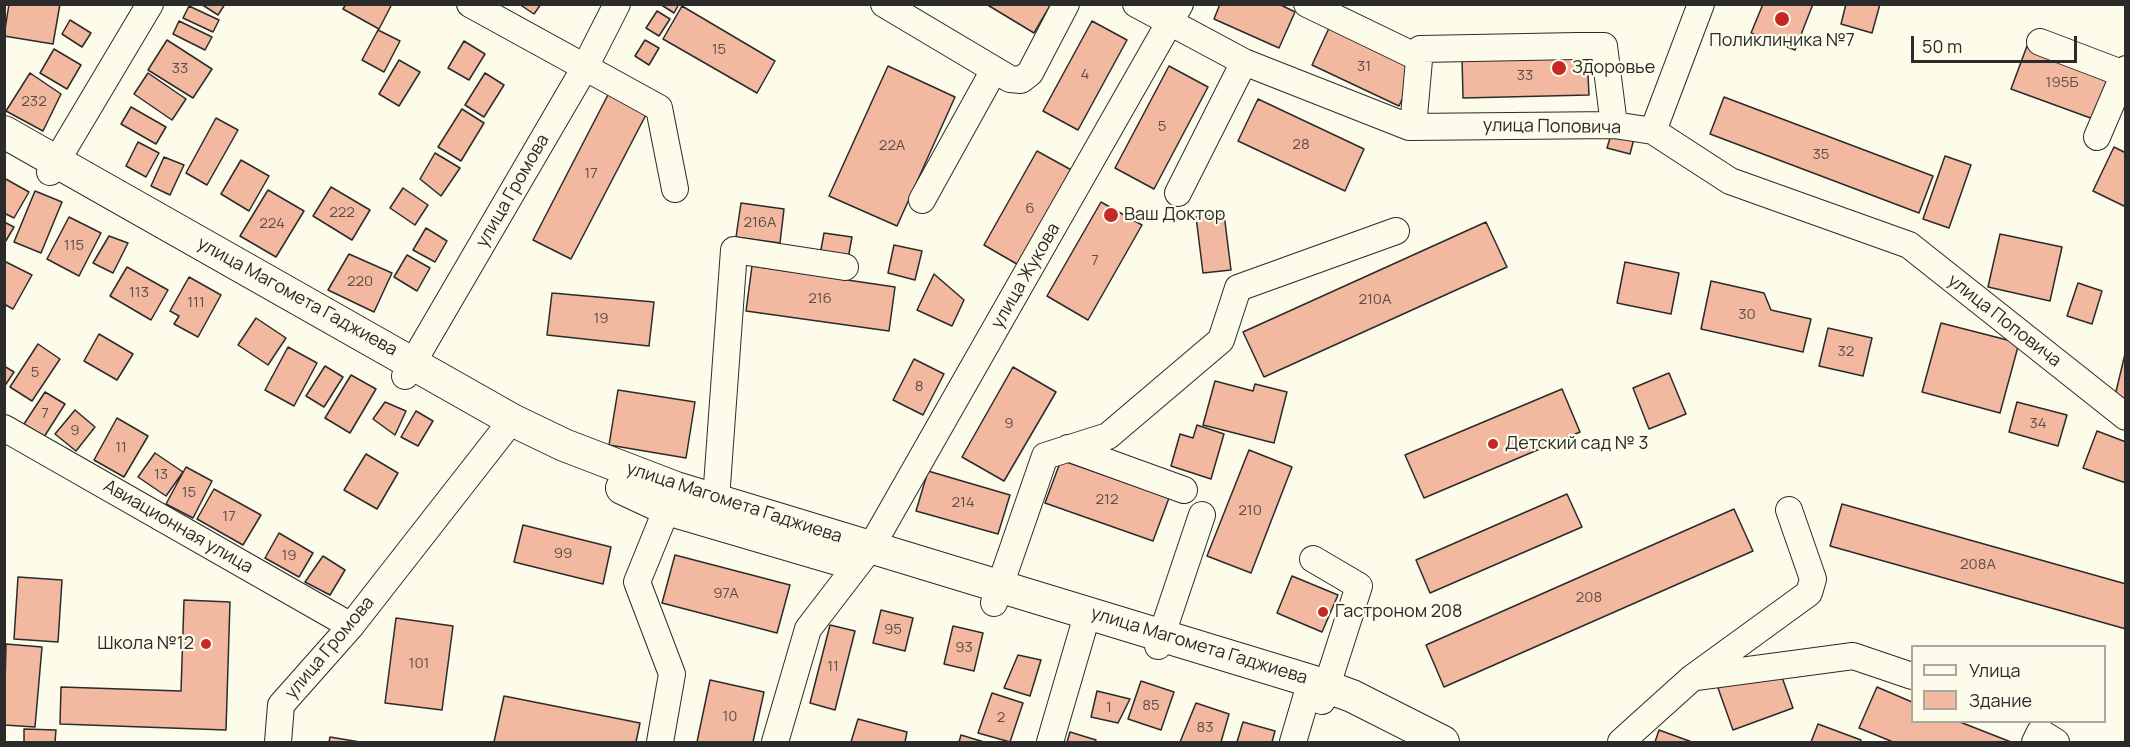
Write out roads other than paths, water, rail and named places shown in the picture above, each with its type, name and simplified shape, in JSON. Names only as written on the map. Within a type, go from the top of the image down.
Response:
[{"type":"main road","name":"улица Магомета Гаджиева","points":[[4,132],[54,167],[509,426],[671,498],[1159,640],[1316,691],[1352,696],[1443,742]]},
{"type":"main road","name":"улица Магомета Гаджиева","points":[[4,146],[54,167]]},
{"type":"main road","name":"улица Магомета Гаджиева","points":[[1316,691],[1406,742]]},
{"type":"street","points":[[54,167],[150,4]]},
{"type":"street","points":[[470,4],[584,69],[659,108],[675,189]]},
{"type":"street","name":"улица Громова","points":[[409,369],[584,69],[617,4]]},
{"type":"street","points":[[893,7],[994,70],[1010,79],[1021,80],[1030,73],[1066,4]]},
{"type":"street","name":"улица Поповича","points":[[1136,4],[1175,14],[1244,62],[1413,127],[1614,125],[1653,131],[1730,181],[1909,245],[2126,417]]},
{"type":"street","points":[[1306,4],[1419,58]]},
{"type":"street","points":[[1653,131],[1701,4]]},
{"type":"street","name":"улица Жукова","points":[[775,742],[808,629],[865,556],[1175,14]]},
{"type":"street","points":[[2040,42],[2125,72],[2097,137]]},
{"type":"street","points":[[1413,127],[1420,49],[1604,46],[1614,125]]},
{"type":"street","points":[[1178,193],[1244,62]]},
{"type":"street","points":[[922,200],[994,70]]},
{"type":"street","points":[[997,594],[1045,456],[1108,436],[1221,340],[1238,288],[1396,231]]},
{"type":"street","points":[[713,510],[734,250],[845,267]]},
{"type":"street","name":"улица Громова","points":[[278,742],[281,705],[351,626],[509,426]]},
{"type":"street","name":"Авиационная улица","points":[[4,428],[351,626]]},
{"type":"street","points":[[1068,448],[1184,490]]},
{"type":"street","points":[[660,742],[672,674],[637,582],[671,498]]},
{"type":"street","points":[[1621,742],[1692,678],[1809,593],[1813,579],[1790,510]]},
{"type":"street","points":[[1159,640],[1202,515]]},
{"type":"street","points":[[1293,742],[1359,586],[1313,559]]},
{"type":"street","points":[[1050,742],[1085,618]]},
{"type":"street","points":[[1692,678],[1853,656],[1911,676]]},
{"type":"place","name":"Поликлиника №7","points":[[1782,19]]},
{"type":"place","name":"Здоровье","points":[[1559,68]]},
{"type":"place","name":"Ваш Доктор","points":[[1111,215]]},
{"type":"place","name":"Детский сад № 3","points":[[1493,444]]},
{"type":"place","name":"Гастроном 208","points":[[1323,612]]},
{"type":"place","name":"Школа №12","points":[[206,644]]}]
